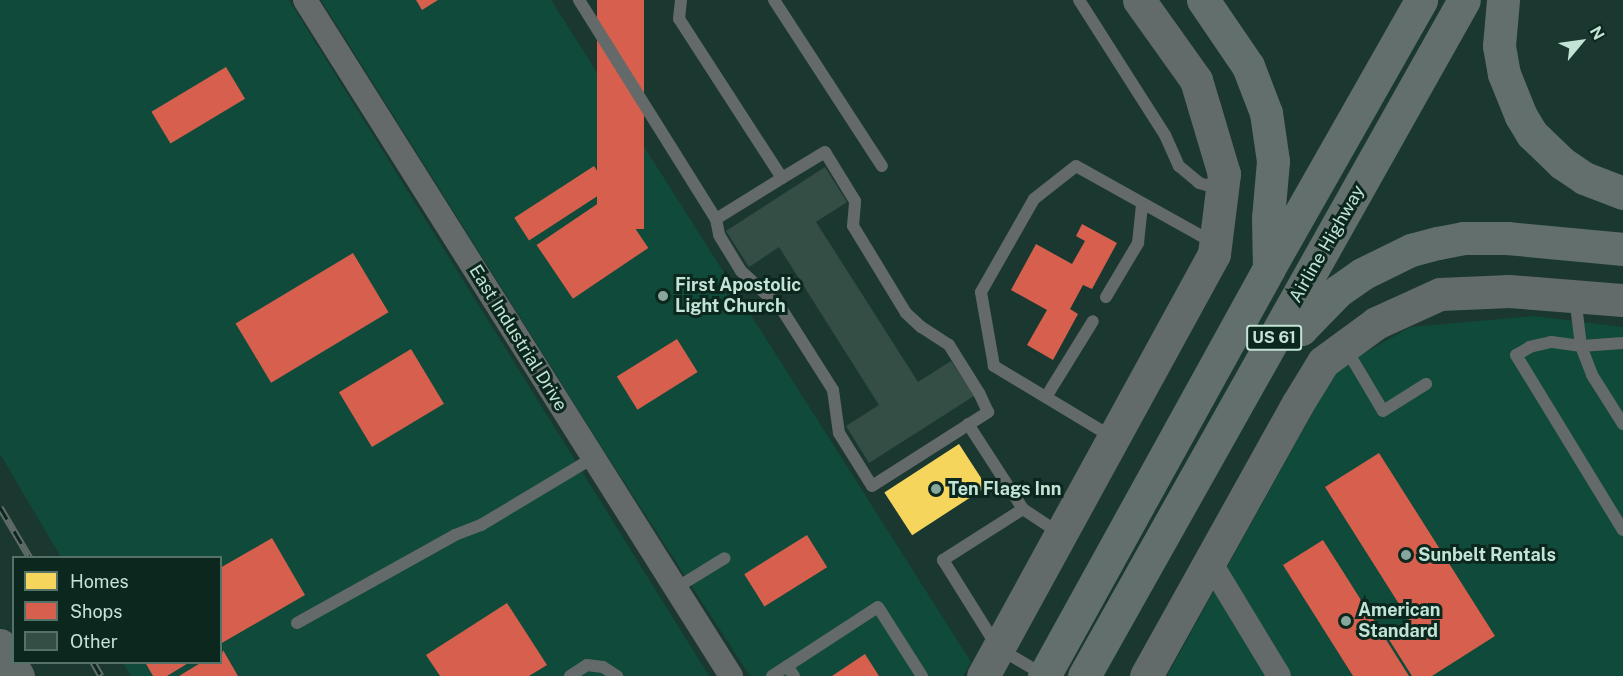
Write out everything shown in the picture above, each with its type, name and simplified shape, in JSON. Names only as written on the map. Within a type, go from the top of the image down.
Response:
[{"type":"highway","points":[[1203,0],[1248,66],[1266,113],[1273,161],[1268,218],[1269,268]]},
{"type":"highway","name":"US 61","points":[[1045,676],[1269,268],[1420,0]]},
{"type":"highway","name":"Airline Highway","points":[[1084,676],[1464,0]]},
{"type":"highway","points":[[1503,0],[1499,46],[1504,74],[1521,116],[1532,134],[1562,163],[1584,178],[1623,193]]},
{"type":"highway","points":[[1280,328],[1301,329],[1338,291],[1362,274],[1411,250],[1437,243],[1463,238],[1507,238],[1623,249]]},
{"type":"street","name":"East Industrial Drive","points":[[305,0],[731,676]]},
{"type":"street","points":[[990,662],[1214,254],[1224,174],[1196,80],[1139,0]]},
{"type":"street","points":[[1146,676],[1323,362],[1376,323],[1440,294],[1509,291],[1623,300]]},
{"type":"street","points":[[1210,562],[1279,676]]},
{"type":"street","points":[[0,645],[18,676]]},
{"type":"lane","points":[[579,0],[716,219],[719,235],[741,271],[781,308],[833,390],[839,433],[872,486],[987,412],[979,393],[950,345],[921,327],[906,313],[853,226],[855,201],[825,152],[716,219]]},
{"type":"lane","points":[[681,0],[679,19],[782,178]]},
{"type":"lane","points":[[774,0],[882,166]]},
{"type":"lane","points":[[1079,0],[1165,135],[1179,166],[1199,183],[1222,190]]},
{"type":"lane","points":[[1112,437],[994,366],[981,292],[1034,199],[1076,166],[1216,244]]},
{"type":"lane","points":[[1106,297],[1138,243],[1142,204]]},
{"type":"lane","points":[[1574,296],[1581,346],[1592,375],[1623,424]]},
{"type":"lane","points":[[1046,397],[1093,321]]},
{"type":"lane","points":[[1623,343],[1581,346],[1551,342],[1530,347],[1516,355],[1623,530]]},
{"type":"lane","points":[[1345,346],[1383,411],[1426,384]]},
{"type":"lane","points":[[968,424],[1023,509],[1061,535]]},
{"type":"lane","points":[[297,622],[455,535],[481,525],[593,458]]},
{"type":"lane","points":[[1023,509],[943,560],[990,662],[1045,676]]},
{"type":"lane","points":[[675,588],[725,558]]},
{"type":"lane","points":[[772,676],[790,671],[878,607],[922,676]]},
{"type":"lane","points":[[570,676],[587,665],[603,667],[617,676]]},
{"type":"shaded area","points":[[0,0],[289,0],[709,676],[131,676],[124,664],[222,664],[222,556],[60,556],[0,454]]},
{"type":"shaded area","points":[[321,0],[551,0],[971,662],[963,676],[750,676],[599,443]]},
{"type":"shaded area","points":[[1533,316],[1623,327],[1623,676],[1167,676],[1337,368],[1411,327]]},
{"type":"building: Homes","name":"Ten Flags Inn","points":[[959,444],[987,487],[912,535],[884,492]]},
{"type":"building: Shops","points":[[416,0],[438,0],[422,10]]},
{"type":"building: Shops","points":[[597,0],[644,0],[644,229],[597,229]]},
{"type":"building: Shops","points":[[226,67],[245,99],[170,144],[151,112]]},
{"type":"building: Shops","points":[[594,166],[609,189],[529,240],[514,218]]},
{"type":"building: Shops","points":[[612,194],[648,248],[573,299],[537,245]]},
{"type":"building: Shops","points":[[1082,224],[1117,243],[1092,289],[1083,285],[1070,309],[1078,314],[1053,360],[1027,345],[1047,310],[1011,290],[1036,244],[1072,264],[1085,241],[1076,236]]},
{"type":"building: Shops","points":[[353,253],[389,312],[271,383],[236,324]]},
{"type":"building: Shops","points":[[677,339],[698,372],[637,410],[617,377]]},
{"type":"building: Shops","points":[[411,349],[444,404],[372,447],[339,392]]},
{"type":"building: Shops","name":"Sunbelt Rentals","points":[[1379,453],[1495,636],[1432,676],[1412,676],[1388,638],[1411,623],[1325,487]]},
{"type":"building: Shops","points":[[807,535],[827,567],[764,606],[744,574]]},
{"type":"building: Shops","points":[[272,538],[305,595],[222,643],[222,567]]},
{"type":"building: Shops","name":"American Standard","points":[[1323,540],[1409,676],[1353,676],[1283,565]]},
{"type":"building: Shops","points":[[507,603],[547,665],[529,676],[440,676],[426,655]]},
{"type":"building: Shops","points":[[223,650],[238,676],[179,676],[199,664],[222,664]]},
{"type":"building: Shops","points":[[865,654],[879,676],[832,676]]},
{"type":"building: Shops","points":[[146,664],[187,664],[167,676],[153,676]]},
{"type":"building: Other","points":[[825,167],[847,202],[816,222],[918,382],[951,361],[974,396],[869,463],[846,426],[879,405],[779,247],[749,267],[726,231]]},
{"type":"railway","points":[[0,507],[29,556]]},
{"type":"railway","points":[[94,664],[101,676]]},
{"type":"place","name":"First Apostolic Light Church","points":[[663,296]]},
{"type":"place","name":"Ten Flags Inn","points":[[936,489]]},
{"type":"place","name":"Sunbelt Rentals","points":[[1406,555]]},
{"type":"place","name":"American Standard","points":[[1346,621]]}]
